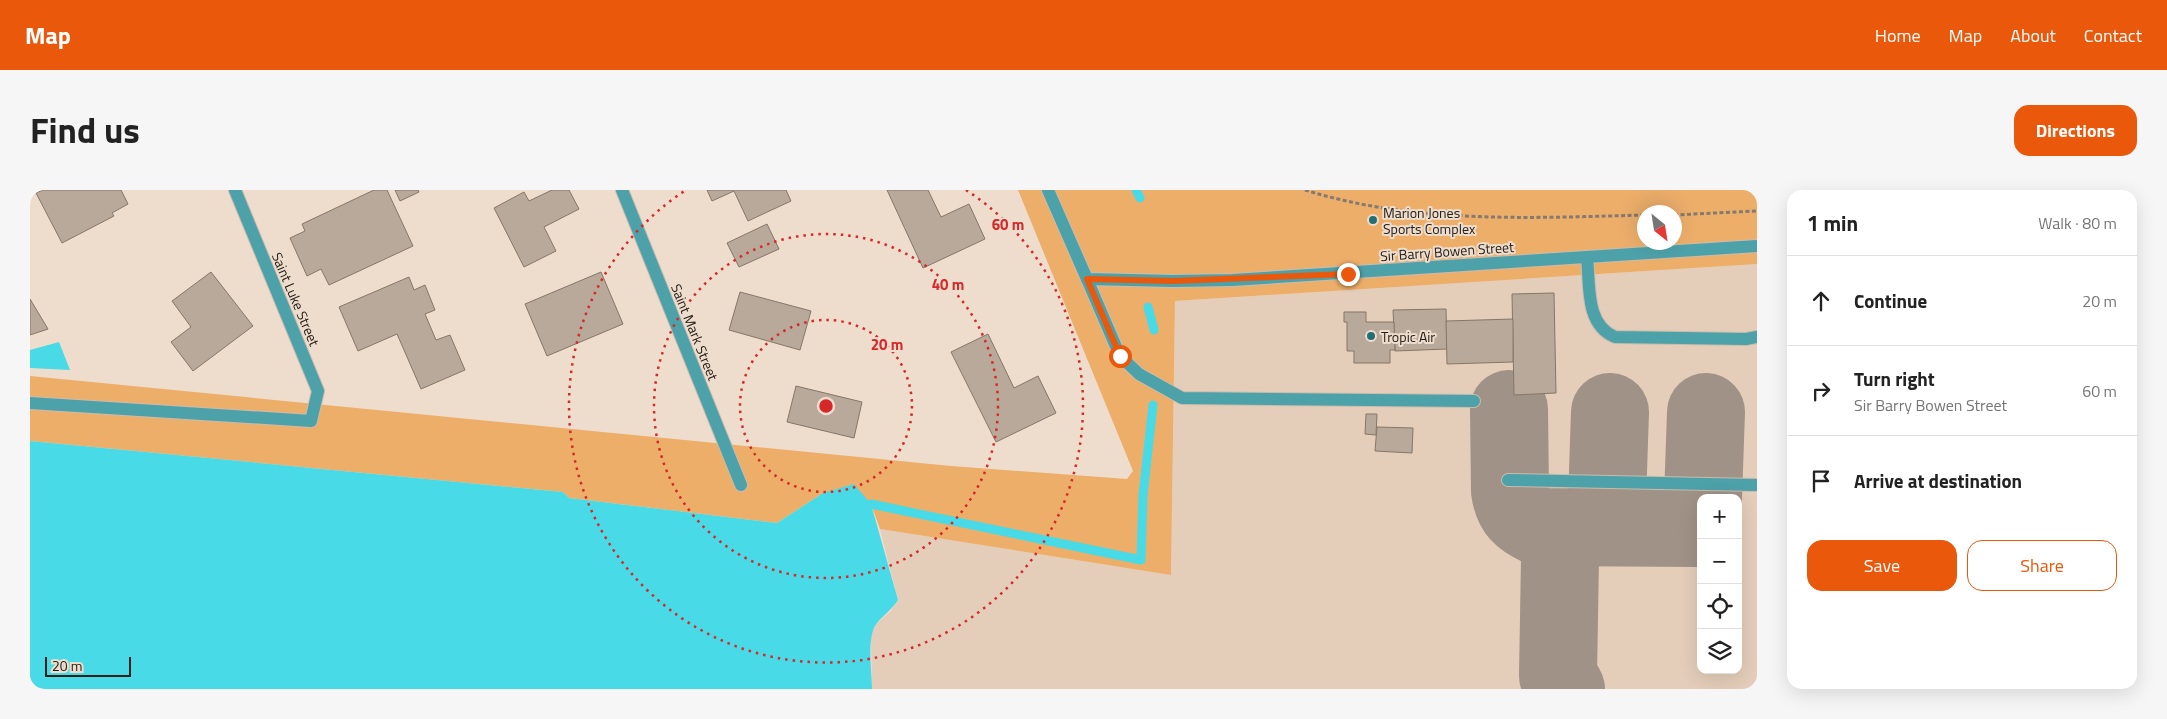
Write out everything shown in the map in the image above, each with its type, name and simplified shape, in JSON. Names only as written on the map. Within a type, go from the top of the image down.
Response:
[{"type":"street","name":"Saint Luke Street","points":[[30,403],[311,421],[318,391],[235,190]]},
{"type":"street","name":"Saint Mark Street","points":[[622,190],[741,485]]},
{"type":"street","points":[[1048,190],[1120,356],[1139,374],[1182,398],[1474,401]]},
{"type":"street","name":"Sir Barry Bowen Street","points":[[1087,279],[1232,280],[1757,246]]},
{"type":"street","points":[[1587,257],[1594,319],[1607,334],[1615,338],[1746,339],[1757,337]]},
{"type":"street","points":[[1508,480],[1757,486]]},
{"type":"path","points":[[1305,190],[1338,200],[1433,214],[1533,218],[1637,215]]},
{"type":"path","points":[[1682,214],[1757,211]]},
{"type":"shaded area","points":[[1018,190],[1757,190],[1757,264],[1175,301],[1171,575],[880,529],[871,504],[823,493],[777,523],[569,498],[563,492],[30,441],[30,376],[951,466],[1127,479],[1133,471]]},
{"type":"shaded area","points":[[1757,264],[1757,689],[872,689],[871,636],[876,624],[890,612],[898,600],[880,529],[1171,575],[1175,301]]},
{"type":"water","points":[[59,342],[70,370],[30,368],[30,350]]},
{"type":"water","points":[[30,441],[563,492],[569,498],[777,523],[823,493],[854,484],[871,504],[898,600],[877,623],[874,629],[871,645],[872,689],[30,689]]},
{"type":"building","points":[[43,190],[121,190],[128,204],[112,213],[114,216],[62,243],[36,193]]},
{"type":"building","points":[[374,190],[387,190],[413,246],[329,285],[321,269],[307,276],[290,238],[305,231],[302,224]]},
{"type":"building","points":[[395,190],[418,190],[419,192],[400,201]]},
{"type":"building","points":[[552,190],[569,190],[579,209],[544,227],[556,251],[524,267],[494,208],[524,192],[529,201]]},
{"type":"building","points":[[707,190],[786,190],[791,201],[748,221],[734,191],[712,201]]},
{"type":"building","points":[[887,190],[928,190],[941,217],[969,204],[985,239],[923,268]]},
{"type":"building","points":[[767,224],[779,249],[739,267],[727,243]]},
{"type":"building","points":[[211,272],[253,326],[193,371],[171,342],[191,327],[172,301]]},
{"type":"building","points":[[601,272],[623,324],[547,356],[525,304]]},
{"type":"building","points":[[409,277],[414,290],[425,285],[435,310],[425,314],[436,340],[450,335],[465,370],[421,389],[397,334],[358,351],[339,307]]},
{"type":"building","points":[[740,292],[811,311],[800,350],[729,330]]},
{"type":"building","points":[[1554,293],[1556,393],[1514,395],[1512,294]]},
{"type":"building","points":[[30,299],[48,329],[30,335]]},
{"type":"building","points":[[1446,309],[1447,349],[1395,351],[1393,310]]},
{"type":"building","name":"Tropic Air","points":[[1344,312],[1366,312],[1366,322],[1394,322],[1395,350],[1390,350],[1390,363],[1354,363],[1354,351],[1347,351],[1347,322],[1344,322]]},
{"type":"building","points":[[1513,319],[1513,362],[1447,364],[1446,321]]},
{"type":"building","points":[[988,334],[1014,388],[1038,376],[1056,413],[996,442],[951,352]]},
{"type":"building","points":[[796,386],[862,402],[854,438],[787,422]]},
{"type":"building","points":[[1366,414],[1377,414],[1376,435],[1365,434]]},
{"type":"building","points":[[1377,427],[1413,428],[1412,453],[1375,451]]},
{"type":"waterway","points":[[1136,190],[1140,198]]},
{"type":"waterway","points":[[1148,307],[1154,330]]},
{"type":"waterway","points":[[871,504],[1141,560],[1143,495],[1153,405]]},
{"type":"taxiway","points":[[1509,409],[1511,498],[1519,514],[1528,521],[1540,527],[1697,528]]},
{"type":"taxiway","points":[[1610,412],[1607,501],[1612,511],[1632,527]]},
{"type":"taxiway","points":[[1703,494],[1706,412]]},
{"type":"taxiway","points":[[1566,689],[1558,676],[1560,558],[1571,534],[1581,525]]},
{"type":"place","name":"Marion Jones Sports Complex","points":[[1373,220]]},
{"type":"place","name":"Tropic Air","points":[[1371,336]]},
{"type":"route","points":[[1120,356],[1087,279],[1232,280],[1348,274]]}]
